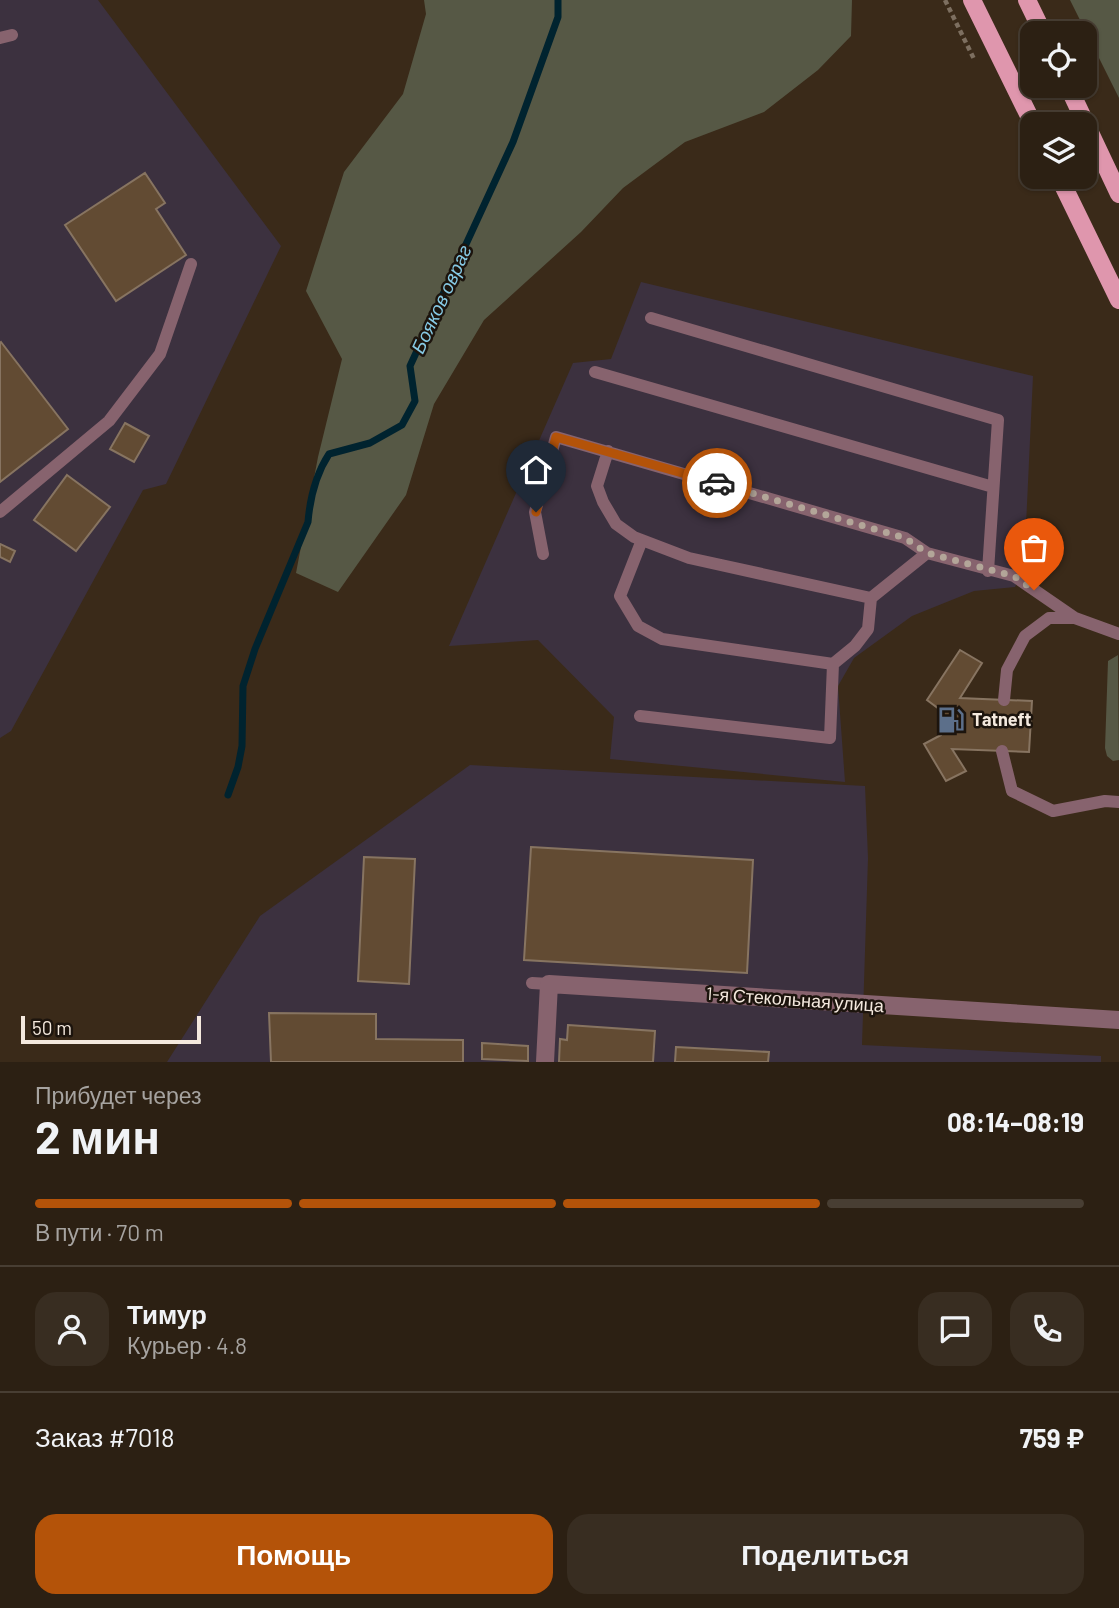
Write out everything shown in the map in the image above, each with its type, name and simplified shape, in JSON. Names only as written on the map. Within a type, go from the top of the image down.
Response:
[{"type":"main road","points":[[972,0],[1027,112]]},
{"type":"main road","points":[[1027,0],[1037,21]]},
{"type":"main road","points":[[1074,98],[1119,194]]},
{"type":"main road","points":[[1065,189],[1119,300]]},
{"type":"street","name":"1-я Стекольная улица","points":[[545,1062],[541,983],[1119,1020]]},
{"type":"lane","points":[[0,512],[109,421],[160,354],[191,264]]},
{"type":"lane","points":[[651,318],[998,420],[988,570]]},
{"type":"lane","points":[[595,372],[993,486]]},
{"type":"lane","points":[[543,554],[536,512],[556,437],[905,538],[927,553],[1014,576],[1075,618],[1119,634]]},
{"type":"lane","points":[[608,451],[597,486],[603,502],[616,524],[642,540],[689,558],[872,598]]},
{"type":"lane","points":[[642,540],[620,596],[638,626],[662,639],[833,664],[855,646],[868,629],[872,598],[927,553]]},
{"type":"lane","points":[[1004,700],[1007,670],[1024,636],[1049,618],[1075,618]]},
{"type":"lane","points":[[640,716],[830,738],[833,664]]},
{"type":"lane","points":[[1002,751],[1012,791],[1053,811],[1119,802]]},
{"type":"path","points":[[945,0],[975,61]]},
{"type":"shaded area","points":[[0,0],[98,0],[281,246],[166,484],[143,490],[11,731],[0,738]]},
{"type":"shaded area","points":[[641,282],[1033,376],[1024,568],[1015,587],[974,591],[912,616],[854,658],[838,686],[845,782],[610,759],[614,717],[538,640],[449,646],[573,363],[611,359]]},
{"type":"shaded area","points":[[470,765],[865,786],[868,858],[862,1045],[1101,1056],[1101,1062],[167,1062],[260,916]]},
{"type":"green space","points":[[424,0],[852,0],[851,36],[818,70],[764,112],[685,142],[623,188],[581,232],[484,320],[434,404],[406,495],[338,592],[296,573],[318,457],[342,359],[306,291],[344,172],[403,94],[426,14]]},
{"type":"green space","points":[[1070,0],[1119,0],[1119,98],[1097,54],[1097,21],[1080,21]]},
{"type":"green space","points":[[1118,655],[1119,760],[1113,761],[1107,756],[1105,748],[1108,661]]},
{"type":"building","points":[[145,173],[165,203],[156,209],[186,255],[116,301],[65,225]]},
{"type":"building","points":[[0,343],[68,429],[0,482]]},
{"type":"building","points":[[125,423],[149,436],[134,462],[110,449]]},
{"type":"building","points":[[67,475],[110,507],[76,551],[34,520]]},
{"type":"building","points":[[0,544],[15,551],[10,562],[0,557]]},
{"type":"building","points":[[960,650],[982,663],[960,698],[1032,701],[1029,752],[952,749],[966,771],[946,781],[924,744],[941,735],[943,712],[927,700]]},
{"type":"building","points":[[531,847],[753,860],[747,973],[524,960]]},
{"type":"building","points":[[364,857],[415,859],[409,984],[358,981]]},
{"type":"building","points":[[269,1013],[376,1014],[376,1039],[463,1040],[463,1062],[271,1062]]},
{"type":"building","points":[[568,1025],[655,1031],[653,1062],[559,1062],[560,1039],[567,1040]]},
{"type":"building","points":[[482,1043],[528,1046],[528,1061],[482,1059]]},
{"type":"building","points":[[676,1047],[769,1052],[768,1062],[675,1062]]},
{"type":"waterway","name":"Бояков овраг","points":[[228,795],[242,746],[243,686],[255,649],[308,522],[317,478],[329,454],[370,443],[402,425],[415,401],[410,366],[513,142],[558,17],[558,0]]},
{"type":"way so far","points":[[717,483],[905,538],[927,553],[1014,576],[1034,590]]},
{"type":"place","name":"Tatneft","points":[[951,720]]},
{"type":"route","points":[[536,512],[556,437],[717,483]]}]
